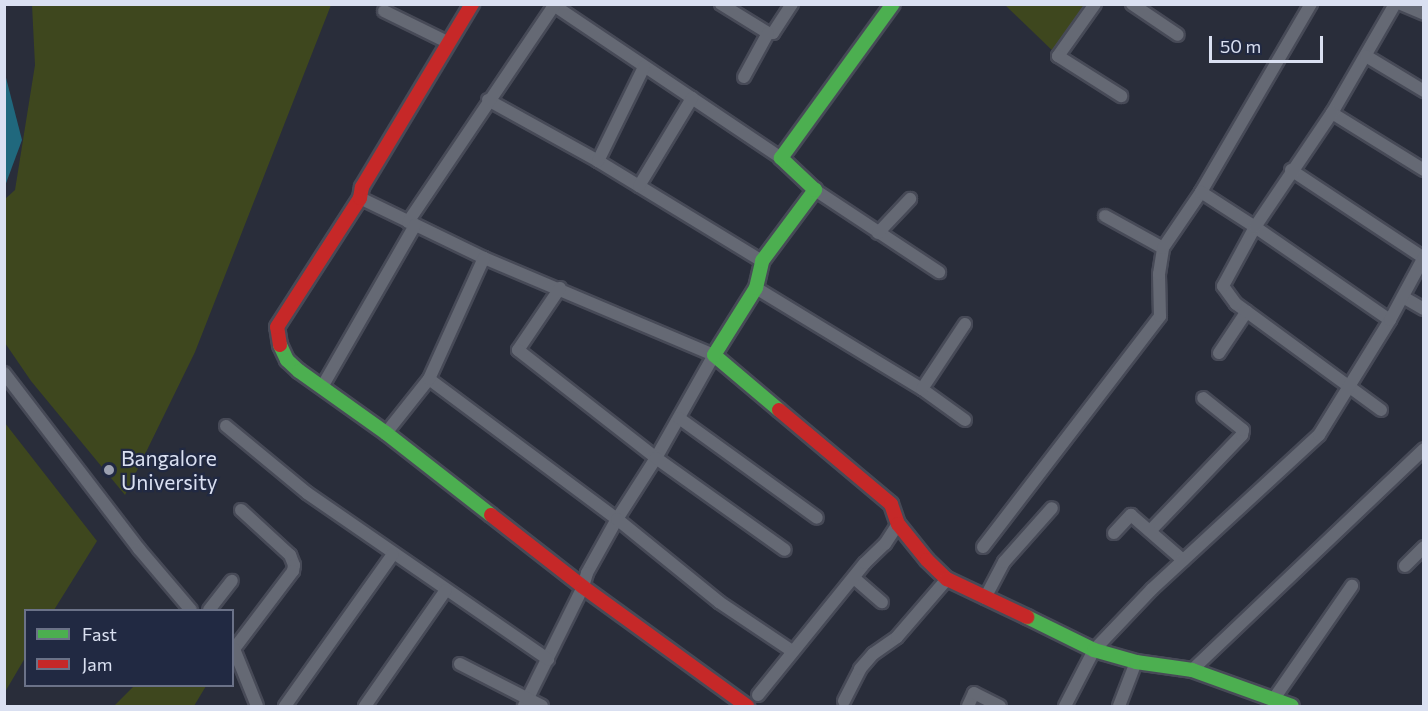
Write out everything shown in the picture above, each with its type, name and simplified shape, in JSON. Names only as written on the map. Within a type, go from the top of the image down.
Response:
[{"type":"street","points":[[472,4],[362,187],[360,198],[277,327],[280,347],[287,360],[322,387],[386,433],[583,587],[747,706]]},
{"type":"street","points":[[721,4],[768,33],[773,33],[792,4]]},
{"type":"street","points":[[781,158],[892,4]]},
{"type":"street","points":[[1095,4],[1058,56],[1121,96]]},
{"type":"street","points":[[1132,4],[1178,35]]},
{"type":"street","points":[[983,548],[1160,316],[1159,273],[1162,248],[1201,192],[1311,4]]},
{"type":"street","points":[[1381,410],[1236,304],[1222,286],[1255,227],[1332,113],[1395,4]]},
{"type":"street","points":[[1401,4],[1424,14]]},
{"type":"street","points":[[322,387],[412,223],[488,100],[553,5],[781,158],[815,190],[939,272]]},
{"type":"street","points":[[384,11],[448,43]]},
{"type":"street","points":[[744,77],[768,33]]},
{"type":"street","points":[[1366,56],[1424,92]]},
{"type":"street","points":[[598,161],[644,67]]},
{"type":"street","points":[[639,186],[692,98]]},
{"type":"street","points":[[488,100],[598,161],[762,261]]},
{"type":"street","points":[[1332,113],[1424,170]]},
{"type":"street","points":[[1065,706],[1094,650],[1183,560],[1319,435],[1390,320],[1423,258],[1292,170]]},
{"type":"street","points":[[526,702],[583,587],[587,573],[617,519],[656,458],[714,355],[756,288],[762,261],[815,190]]},
{"type":"street","points":[[1201,192],[1390,320]]},
{"type":"street","points":[[360,198],[484,258],[560,288],[714,355],[891,504],[898,524],[927,560],[947,579],[1094,650],[1136,662],[1192,670],[1292,706]]},
{"type":"street","points":[[878,233],[910,199]]},
{"type":"street","points":[[1105,216],[1162,248]]},
{"type":"street","points":[[386,433],[429,379],[484,258]]},
{"type":"street","points":[[560,288],[518,350],[656,458],[784,550]]},
{"type":"street","points":[[756,288],[922,390],[965,420]]},
{"type":"street","points":[[1403,297],[1424,309]]},
{"type":"street","points":[[1219,353],[1247,311]]},
{"type":"street","points":[[922,390],[965,324]]},
{"type":"street","points":[[4,373],[139,549],[190,609]]},
{"type":"street","points":[[429,379],[617,519],[719,602],[792,651]]},
{"type":"street","points":[[1150,531],[1242,435],[1243,430],[1203,398]]},
{"type":"street","points":[[679,418],[817,518]]},
{"type":"street","points":[[225,426],[307,493],[548,659]]},
{"type":"street","points":[[1192,670],[1424,449]]},
{"type":"street","points":[[985,598],[1004,562],[1052,508]]},
{"type":"street","points":[[234,648],[293,571],[294,565],[290,555],[241,510]]},
{"type":"street","points":[[1114,533],[1131,515],[1183,560]]},
{"type":"street","points":[[758,695],[792,651],[885,544],[898,524]]},
{"type":"street","points":[[1405,566],[1424,548]]},
{"type":"street","points":[[285,706],[393,554]]},
{"type":"street","points":[[854,578],[882,602]]},
{"type":"street","points":[[844,701],[860,669],[873,654],[897,637],[947,579]]},
{"type":"street","points":[[210,609],[232,581]]},
{"type":"street","points":[[1274,700],[1352,586]]},
{"type":"street","points":[[365,706],[446,590]]},
{"type":"street","points":[[234,651],[257,706]]},
{"type":"street","points":[[1119,706],[1136,662]]},
{"type":"street","points":[[460,664],[526,702],[542,706]]},
{"type":"street","points":[[968,706],[974,693],[1000,706]]},
{"type":"green space","points":[[32,5],[331,5],[195,352],[125,495],[31,381],[5,343],[5,199],[15,190],[35,65]]},
{"type":"green space","points":[[1005,5],[1095,5],[1058,56]]},
{"type":"green space","points":[[5,423],[97,541],[55,609],[24,609],[24,660],[5,692]]},
{"type":"green space","points":[[133,687],[205,687],[194,706],[114,706]]},
{"type":"water","points":[[4,70],[22,140],[5,186],[4,186]]},
{"type":"traffic: fast","points":[[779,410],[714,355],[756,288],[762,261],[815,190],[781,158],[893,4]]},
{"type":"traffic: fast","points":[[280,345],[287,360],[299,371],[386,433],[491,515]]},
{"type":"traffic: fast","points":[[1027,617],[1094,650],[1136,662],[1192,670],[1292,706]]},
{"type":"traffic: jam","points":[[280,345],[277,327],[360,198],[362,187],[472,4]]},
{"type":"traffic: jam","points":[[779,410],[891,504],[898,524],[927,560],[947,579],[1027,617]]},
{"type":"traffic: jam","points":[[491,515],[583,587],[747,706]]},
{"type":"place","name":"Bangalore University","points":[[109,470]]}]
